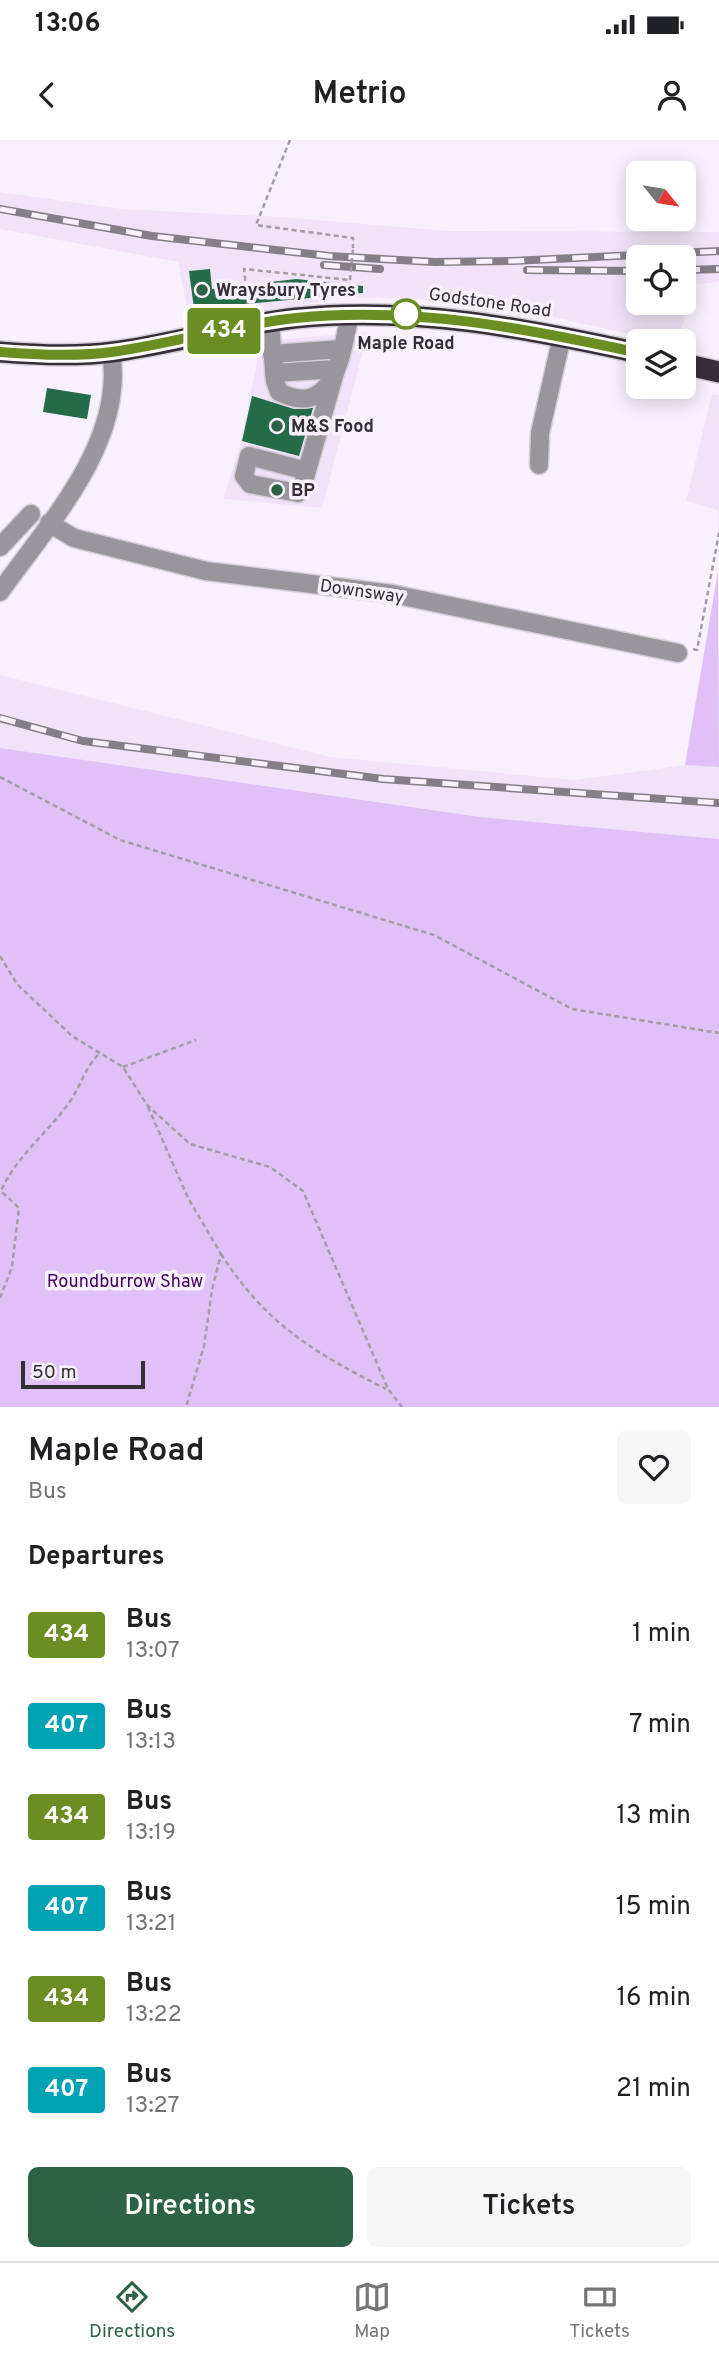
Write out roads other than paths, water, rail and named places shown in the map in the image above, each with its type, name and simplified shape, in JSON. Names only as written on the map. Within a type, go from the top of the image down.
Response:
[{"type":"highway","name":"Godstone Road","points":[[0,352],[35,355],[111,352],[260,325],[350,314],[457,318],[626,350]]},
{"type":"highway","points":[[696,367],[719,372]]},
{"type":"street","points":[[306,471],[249,456],[244,476],[250,484],[292,494],[302,488],[350,314]]},
{"type":"street","points":[[260,325],[272,354],[279,392],[299,397],[318,395],[330,386],[336,369]]},
{"type":"street","points":[[539,465],[540,433],[562,336]]},
{"type":"street","points":[[272,354],[341,349]]},
{"type":"street","points":[[0,592],[6,573],[80,479],[103,426],[115,378],[111,352]]},
{"type":"street","points":[[274,373],[336,369]]},
{"type":"street","points":[[0,547],[31,514]]},
{"type":"street","name":"Downsway","points":[[48,523],[74,538],[206,570],[393,594],[678,653]]},
{"type":"railway","points":[[0,209],[152,236],[329,256],[435,262],[719,251]]},
{"type":"railway","points":[[324,265],[380,269]]},
{"type":"railway","points":[[696,270],[719,269]]},
{"type":"railway","points":[[527,270],[626,271]]},
{"type":"railway","points":[[0,718],[83,741],[383,779],[719,803]]},
{"type":"place","name":"Wraysbury Tyres","points":[[202,290]]},
{"type":"place","name":"Maple Road","points":[[406,314]]},
{"type":"place","name":"M&S Food","points":[[277,426]]},
{"type":"place","name":"BP","points":[[277,490]]},
{"type":"park label","name":"Roundburrow Shaw","points":[[125,1281]]}]
